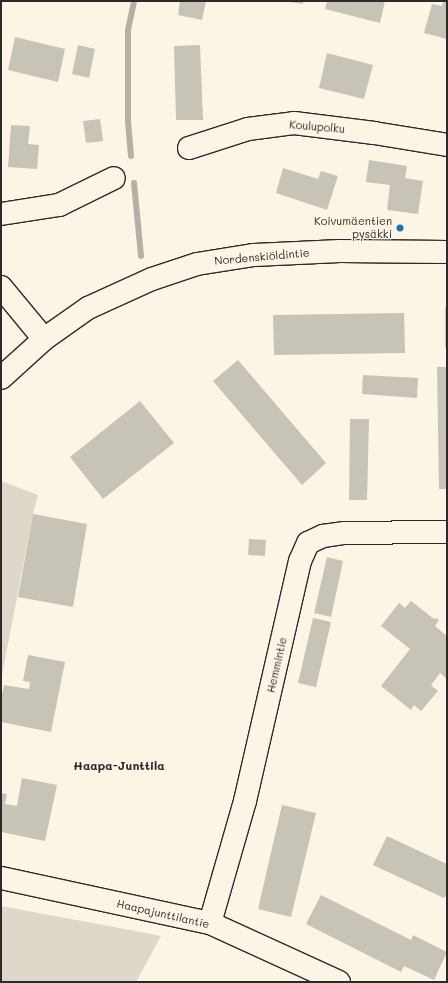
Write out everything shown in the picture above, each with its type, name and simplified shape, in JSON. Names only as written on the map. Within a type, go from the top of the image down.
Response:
[{"type":"street","name":"Koulupolku","points":[[189,148],[248,129],[294,123],[374,133],[447,145]]},
{"type":"street","points":[[1,214],[59,205],[114,178]]},
{"type":"street","name":"Nordenskiöldintie","points":[[1,378],[44,339],[88,308],[152,279],[197,264],[254,256],[340,251],[447,252]]},
{"type":"street","points":[[1,286],[44,339]]},
{"type":"street","name":"Hemmintie","points":[[210,923],[249,787],[300,561],[308,544],[323,536],[346,532],[447,532]]},
{"type":"street","name":"Haapajunttilantie","points":[[1,878],[210,923],[339,982]]},
{"type":"shaded area","points":[[1,481],[38,495],[1,680]]},
{"type":"shaded area","points":[[1,906],[161,936],[136,982],[1,982]]},
{"type":"building","points":[[180,1],[206,1],[202,20],[178,15]]},
{"type":"building","points":[[283,1],[303,1],[303,4]]},
{"type":"building","points":[[327,1],[385,1],[380,23],[325,9]]},
{"type":"building","points":[[443,2],[447,3],[447,39],[424,33],[432,4],[442,6]]},
{"type":"building","points":[[15,37],[65,49],[58,82],[8,70]]},
{"type":"building","points":[[78,45],[95,49],[89,78],[72,74]]},
{"type":"building","points":[[200,45],[203,120],[176,120],[174,46]]},
{"type":"building","points":[[327,53],[373,65],[364,99],[319,88]]},
{"type":"building","points":[[100,119],[103,141],[86,143],[83,121]]},
{"type":"building","points":[[11,125],[30,126],[28,144],[39,145],[37,169],[8,167]]},
{"type":"building","points":[[369,160],[407,166],[405,178],[423,181],[418,214],[387,210],[390,185],[366,182]]},
{"type":"building","points":[[283,168],[318,179],[321,171],[338,176],[327,210],[276,193]]},
{"type":"building","points":[[445,307],[447,307],[447,347],[445,347]]},
{"type":"building","points":[[404,313],[405,353],[274,355],[273,315]]},
{"type":"building","points":[[238,360],[326,463],[302,485],[213,381]]},
{"type":"building","points":[[437,367],[447,367],[447,489],[439,489]]},
{"type":"building","points":[[363,375],[418,378],[417,398],[362,394]]},
{"type":"building","points":[[140,401],[174,443],[103,499],[70,457]]},
{"type":"building","points":[[350,419],[369,419],[367,500],[349,500]]},
{"type":"building","points":[[33,514],[87,524],[73,607],[18,597]]},
{"type":"building","points":[[249,539],[266,540],[265,556],[248,555]]},
{"type":"building","points":[[327,557],[343,561],[331,617],[314,613]]},
{"type":"building","points":[[411,601],[434,619],[436,618],[439,620],[435,626],[447,636],[447,679],[440,673],[431,685],[438,691],[421,711],[414,705],[411,710],[381,686],[410,649],[381,626],[399,603],[405,608]]},
{"type":"building","points":[[313,618],[331,622],[316,687],[298,683]]},
{"type":"building","points":[[28,655],[65,662],[51,732],[1,722],[1,699],[4,685],[29,689],[30,682],[23,681]]},
{"type":"building","points":[[22,778],[57,785],[45,841],[1,832],[1,793],[7,794],[5,804],[17,806]]},
{"type":"building","points":[[282,805],[316,813],[291,917],[258,909]]},
{"type":"building","points":[[387,836],[447,864],[447,894],[444,898],[373,865]]},
{"type":"building","points":[[321,895],[411,940],[413,935],[447,952],[434,980],[404,966],[401,972],[306,924]]},
{"type":"waterway","points":[[131,156],[128,121],[128,30],[134,1]]},
{"type":"waterway","points":[[134,183],[141,256]]},
{"type":"place","name":"Koivumäentien pysäkki","points":[[400,228]]},
{"type":"district","name":"Haapa-Junttila","points":[[119,766]]}]
